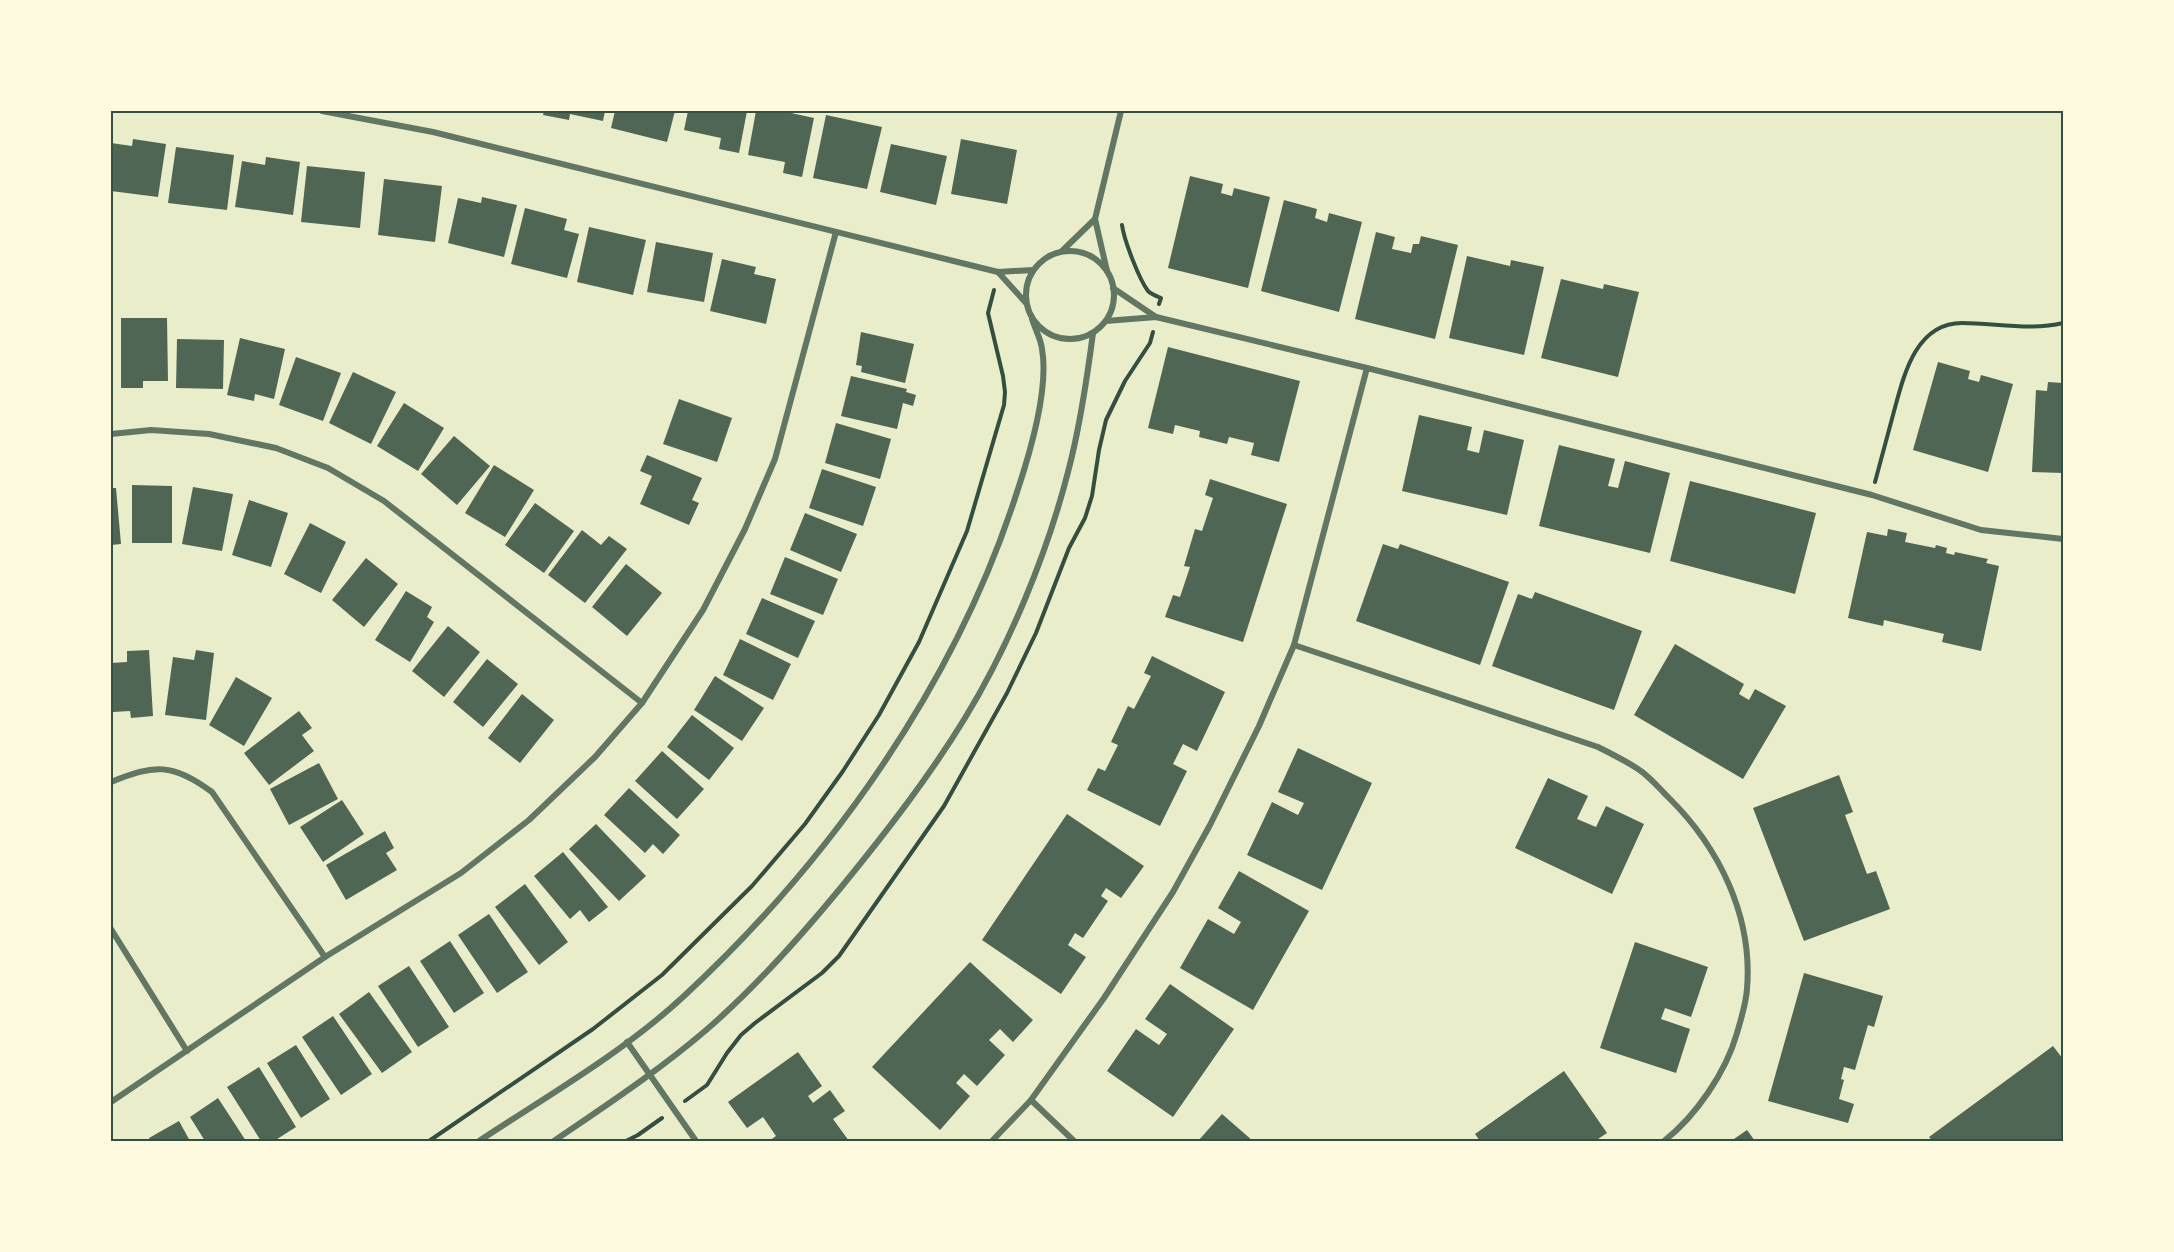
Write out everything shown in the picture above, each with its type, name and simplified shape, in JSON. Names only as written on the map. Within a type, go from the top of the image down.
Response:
[{"type":"street","points":[[322,111],[433,132],[998,272],[1033,270]]},
{"type":"street","points":[[1032,319],[1044,332],[1060,339],[1077,339],[1093,333],[1106,321],[1113,305],[1113,288],[1095,219],[1121,111]]},
{"type":"street","points":[[479,1141],[627,1042],[682,998],[747,936],[842,820],[887,759],[925,698],[967,618],[1001,543],[1029,456],[1044,375],[1042,347],[1026,303],[1026,286],[1033,270],[1046,258],[1062,251],[1095,219]]},
{"type":"street","points":[[111,1102],[325,957],[461,873],[530,820],[596,757],[642,703],[703,610],[745,530],[775,459],[836,231]]},
{"type":"street","points":[[1062,251],[1087,255],[1095,259],[1107,272]]},
{"type":"street","points":[[998,272],[1026,303]]},
{"type":"street","points":[[1113,288],[1156,317]]},
{"type":"street","points":[[1106,321],[1156,317],[1872,495],[1981,530],[2063,539]]},
{"type":"street","points":[[554,1141],[650,1075],[706,1030],[768,969],[822,910],[923,782],[966,716],[1010,631],[1041,558],[1069,471],[1093,333]]},
{"type":"street","points":[[992,1141],[1031,1101],[1104,998],[1173,892],[1210,825],[1259,726],[1294,645],[1367,368]]},
{"type":"street","points":[[111,434],[151,430],[209,434],[276,448],[328,468],[384,501],[642,703]]},
{"type":"street","points":[[1294,645],[1598,747],[1640,770],[1680,809],[1713,851],[1731,885],[1745,937],[1747,989],[1733,1045],[1722,1073],[1699,1104],[1664,1141]]},
{"type":"street","points":[[111,782],[140,770],[167,769],[190,776],[212,792],[325,957]]},
{"type":"street","points":[[111,929],[187,1051]]},
{"type":"street","points":[[627,1042],[696,1141]]},
{"type":"street","points":[[1031,1101],[1074,1141]]},
{"type":"path","points":[[429,1141],[593,1029],[662,975],[752,886],[805,824],[849,762],[879,715],[919,642],[967,531],[1004,405],[1003,375],[988,313],[998,272]]},
{"type":"path","points":[[1872,495],[1905,368],[1915,350],[1929,335],[1941,327],[1959,323],[2046,327],[2063,323]]},
{"type":"path","points":[[626,1141],[673,1110]]},
{"type":"building","points":[[544,111],[605,111],[603,121],[570,114],[569,120],[543,115]]},
{"type":"building","points":[[615,111],[675,111],[667,142],[611,128]]},
{"type":"building","points":[[688,111],[747,111],[739,153],[719,149],[721,138],[684,130]]},
{"type":"building","points":[[756,111],[782,111],[814,118],[802,177],[783,173],[785,162],[748,155]]},
{"type":"building","points":[[826,115],[882,127],[867,189],[813,178]]},
{"type":"building","points":[[133,139],[166,144],[158,197],[111,191],[111,143],[132,146]]},
{"type":"building","points":[[961,139],[1017,150],[1007,204],[951,194]]},
{"type":"building","points":[[891,144],[947,156],[936,205],[880,192]]},
{"type":"building","points":[[176,147],[234,155],[227,210],[168,203]]},
{"type":"building","points":[[266,157],[300,162],[293,215],[235,207],[242,161],[265,165]]},
{"type":"building","points":[[307,166],[365,172],[360,228],[301,222]]},
{"type":"building","points":[[1190,176],[1223,184],[1221,193],[1232,196],[1234,188],[1270,197],[1248,288],[1168,268]]},
{"type":"building","points":[[384,179],[442,186],[435,242],[378,235]]},
{"type":"building","points":[[482,197],[517,205],[504,257],[448,243],[458,198],[481,203]]},
{"type":"building","points":[[1284,200],[1317,209],[1315,218],[1327,222],[1329,213],[1362,222],[1339,312],[1261,291]]},
{"type":"building","points":[[525,208],[567,219],[564,230],[579,234],[567,278],[511,264]]},
{"type":"building","points":[[589,227],[646,240],[633,295],[577,282]]},
{"type":"building","points":[[1376,232],[1395,237],[1392,249],[1411,253],[1413,244],[1419,244],[1421,236],[1458,245],[1435,339],[1355,319]]},
{"type":"building","points":[[656,242],[713,253],[704,302],[647,292]]},
{"type":"building","points":[[1467,256],[1510,266],[1511,260],[1544,267],[1524,355],[1449,338]]},
{"type":"building","points":[[722,259],[756,267],[754,274],[776,279],[766,324],[710,311]]},
{"type":"building","points":[[1561,279],[1603,289],[1604,284],[1639,292],[1618,377],[1541,358]]},
{"type":"building","points":[[121,318],[167,318],[168,381],[143,381],[143,388],[121,388]]},
{"type":"building","points":[[861,332],[914,344],[905,383],[861,372],[862,366],[856,365]]},
{"type":"building","points":[[240,338],[285,349],[274,399],[255,394],[254,401],[227,395]]},
{"type":"building","points":[[177,339],[224,340],[223,389],[176,388]]},
{"type":"building","points":[[1168,347],[1300,381],[1279,462],[1251,455],[1254,443],[1229,437],[1227,444],[1199,437],[1200,431],[1175,425],[1173,434],[1148,428]]},
{"type":"building","points":[[296,357],[341,373],[323,421],[279,405]]},
{"type":"building","points":[[1938,362],[1970,371],[1968,379],[1979,382],[1981,375],[2013,384],[1988,472],[1913,450]]},
{"type":"building","points":[[353,372],[396,392],[371,444],[329,423]]},
{"type":"building","points":[[851,376],[907,389],[906,392],[916,395],[913,406],[903,403],[897,429],[841,416]]},
{"type":"building","points":[[2048,382],[2063,383],[2063,473],[2032,472],[2036,390],[2047,391]]},
{"type":"building","points":[[679,399],[732,418],[717,462],[663,444]]},
{"type":"building","points":[[404,403],[444,428],[418,471],[377,446]]},
{"type":"building","points":[[1419,415],[1472,427],[1467,450],[1479,453],[1484,430],[1524,440],[1507,515],[1402,491]]},
{"type":"building","points":[[836,423],[891,439],[880,479],[825,463]]},
{"type":"building","points":[[454,436],[490,466],[457,505],[421,474]]},
{"type":"building","points":[[1559,445],[1615,459],[1608,486],[1618,488],[1625,461],[1670,473],[1650,553],[1539,526]]},
{"type":"building","points":[[647,455],[702,478],[692,500],[699,503],[689,525],[640,504],[652,476],[640,471]]},
{"type":"building","points":[[494,465],[534,490],[505,537],[465,513]]},
{"type":"building","points":[[822,469],[876,487],[863,526],[809,508]]},
{"type":"building","points":[[1210,479],[1287,504],[1243,642],[1165,617],[1173,595],[1180,597],[1190,567],[1184,566],[1195,529],[1202,531],[1213,498],[1205,495]]},
{"type":"building","points":[[1690,481],[1816,513],[1795,594],[1670,561]]},
{"type":"building","points":[[132,485],[172,486],[172,543],[132,543]]},
{"type":"building","points":[[193,487],[233,494],[222,551],[182,544]]},
{"type":"building","points":[[111,488],[116,488],[121,544],[111,545]]},
{"type":"building","points":[[249,500],[288,513],[271,567],[232,555]]},
{"type":"building","points":[[535,503],[574,531],[544,573],[505,545]]},
{"type":"building","points":[[805,513],[857,534],[841,572],[790,550]]},
{"type":"building","points":[[310,523],[346,542],[321,593],[284,574]]},
{"type":"building","points":[[1888,529],[1907,533],[1905,542],[1935,548],[1936,545],[1947,548],[1946,553],[1954,555],[1955,552],[1988,559],[1986,563],[1999,566],[1981,651],[1942,642],[1944,634],[1884,620],[1883,626],[1848,618],[1867,532],[1887,536]]},
{"type":"building","points":[[582,530],[601,545],[609,536],[627,549],[585,603],[548,575]]},
{"type":"building","points":[[1383,544],[1398,549],[1400,544],[1509,582],[1480,665],[1356,621]]},
{"type":"building","points":[[785,557],[838,579],[823,615],[770,594]]},
{"type":"building","points":[[366,558],[398,584],[364,627],[332,600]]},
{"type":"building","points":[[626,564],[662,593],[627,636],[592,607]]},
{"type":"building","points":[[406,591],[432,607],[427,617],[434,622],[410,662],[375,640]]},
{"type":"building","points":[[1535,592],[1642,631],[1614,710],[1492,666],[1518,594],[1532,599]]},
{"type":"building","points":[[762,598],[815,621],[798,658],[746,634]]},
{"type":"building","points":[[448,626],[480,652],[444,697],[412,671]]},
{"type":"building","points":[[740,639],[791,664],[773,700],[723,675]]},
{"type":"building","points":[[1675,644],[1744,684],[1739,694],[1749,700],[1755,689],[1786,706],[1743,779],[1634,715]]},
{"type":"building","points":[[149,650],[153,716],[131,718],[130,711],[113,712],[111,663],[127,662],[127,651]]},
{"type":"building","points":[[196,650],[214,653],[206,720],[165,715],[173,657],[194,660]]},
{"type":"building","points":[[1152,656],[1225,692],[1197,751],[1183,744],[1173,764],[1187,771],[1160,826],[1087,790],[1098,768],[1105,771],[1118,745],[1111,742],[1128,706],[1134,709],[1151,676],[1144,673]]},
{"type":"building","points":[[487,659],[518,684],[483,727],[453,702]]},
{"type":"building","points":[[715,676],[764,708],[742,741],[694,710]]},
{"type":"building","points":[[236,677],[272,698],[244,746],[209,725]]},
{"type":"building","points":[[522,694],[554,720],[520,763],[488,738]]},
{"type":"building","points":[[299,711],[312,728],[302,735],[314,751],[269,785],[244,753]]},
{"type":"building","points":[[692,715],[734,748],[709,780],[667,747]]},
{"type":"building","points":[[1298,748],[1372,783],[1322,890],[1247,855],[1272,802],[1298,815],[1304,803],[1278,792]]},
{"type":"building","points":[[662,751],[704,789],[677,819],[635,781]]},
{"type":"building","points":[[319,763],[338,799],[289,825],[270,789]]},
{"type":"building","points":[[1839,775],[1853,812],[1845,815],[1867,874],[1876,871],[1890,909],[1804,941],[1753,808]]},
{"type":"building","points":[[1548,778],[1588,796],[1577,819],[1596,827],[1606,806],[1644,824],[1612,894],[1515,848]]},
{"type":"building","points":[[629,788],[680,835],[663,854],[653,844],[645,853],[604,815]]},
{"type":"building","points":[[342,800],[364,834],[323,862],[300,827]]},
{"type":"building","points":[[1067,814],[1144,866],[1121,898],[1106,888],[1101,896],[1108,901],[1083,938],[1075,933],[1068,945],[1086,957],[1061,994],[982,940]]},
{"type":"building","points":[[596,824],[646,876],[619,901],[569,849]]},
{"type":"building","points":[[385,831],[394,848],[386,853],[397,870],[346,900],[326,865]]},
{"type":"building","points":[[563,852],[608,907],[589,922],[580,910],[570,919],[534,876]]},
{"type":"building","points":[[1239,871],[1309,911],[1253,1010],[1180,968],[1208,919],[1234,934],[1241,922],[1218,908]]},
{"type":"building","points":[[525,884],[568,942],[539,965],[495,907]]},
{"type":"building","points":[[489,914],[528,972],[497,993],[458,935]]},
{"type":"building","points":[[450,941],[484,993],[454,1013],[420,961]]},
{"type":"building","points":[[1635,942],[1708,967],[1691,1017],[1665,1008],[1661,1019],[1690,1029],[1676,1073],[1600,1048]]},
{"type":"building","points":[[970,962],[1033,1020],[1013,1042],[1000,1029],[989,1040],[1005,1055],[977,1086],[964,1074],[956,1083],[970,1096],[940,1130],[872,1067]]},
{"type":"building","points":[[409,966],[449,1027],[418,1047],[378,986]]},
{"type":"building","points":[[1804,973],[1883,996],[1874,1027],[1868,1025],[1855,1070],[1844,1067],[1841,1079],[1844,1080],[1839,1099],[1854,1104],[1848,1123],[1768,1101]]},
{"type":"building","points":[[1170,984],[1234,1029],[1173,1117],[1107,1071],[1136,1029],[1159,1045],[1167,1034],[1145,1019]]},
{"type":"building","points":[[369,992],[412,1052],[382,1073],[339,1014]]},
{"type":"building","points":[[333,1016],[372,1074],[341,1095],[302,1037]]},
{"type":"building","points":[[296,1045],[330,1099],[301,1118],[267,1063]]},
{"type":"building","points":[[2053,1046],[2063,1059],[2061,1135],[2063,1141],[1932,1141],[1929,1137]]},
{"type":"building","points":[[798,1052],[822,1086],[808,1096],[813,1103],[830,1090],[845,1111],[833,1119],[849,1141],[769,1141],[776,1136],[763,1117],[747,1128],[728,1102]]},
{"type":"building","points":[[259,1067],[296,1127],[274,1141],[261,1141],[227,1087]]},
{"type":"building","points":[[1564,1071],[1607,1133],[1595,1141],[1548,1141],[1546,1139],[1543,1141],[1480,1141],[1475,1134]]},
{"type":"building","points":[[218,1098],[246,1141],[205,1141],[190,1117]]},
{"type":"building","points":[[1222,1114],[1253,1141],[1198,1141]]},
{"type":"building","points":[[179,1121],[190,1141],[150,1141],[149,1138]]},
{"type":"building","points":[[1747,1130],[1755,1141],[1731,1141]]}]
